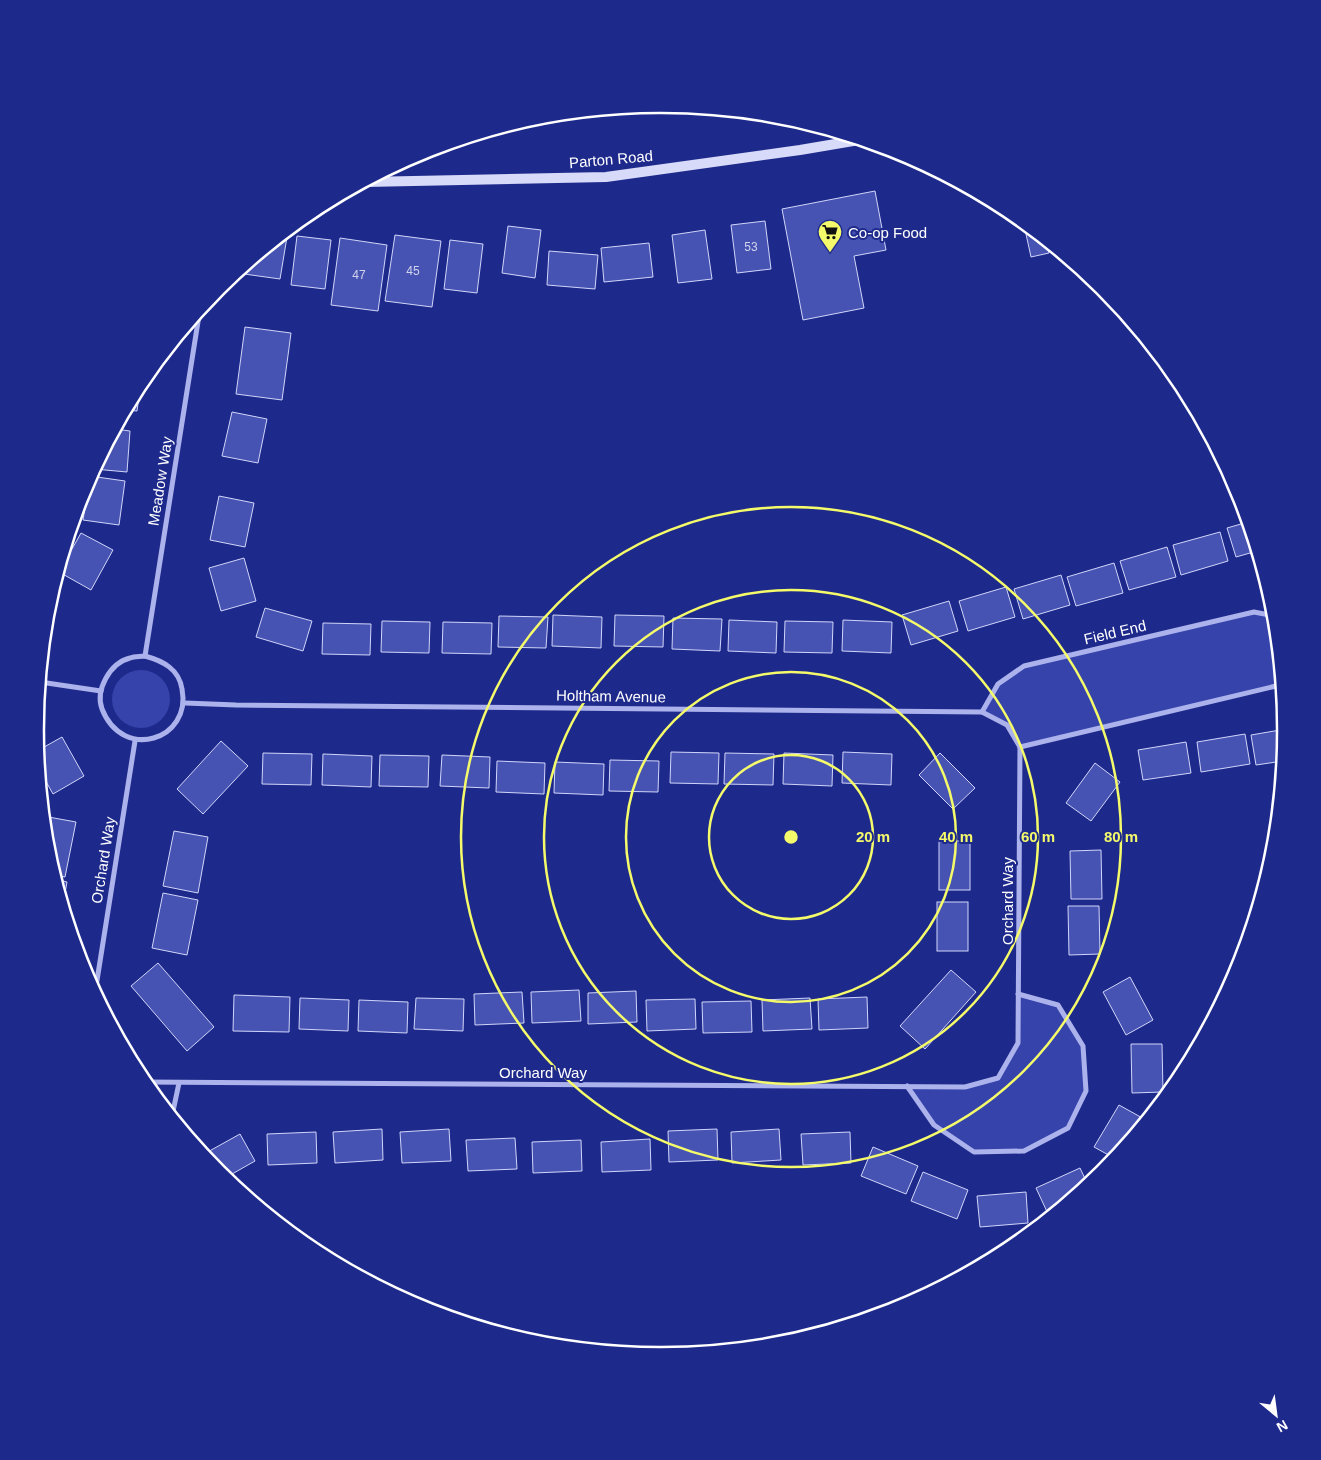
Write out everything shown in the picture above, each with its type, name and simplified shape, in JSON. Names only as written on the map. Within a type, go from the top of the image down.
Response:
[{"type":"street","name":"Parton Road","points":[[379,182],[606,177],[846,142]]},
{"type":"street","name":"Meadow Way","points":[[145,656],[198,322]]},
{"type":"street","name":"Field End","points":[[982,712],[998,684],[1024,666],[1254,612],[1266,614]]},
{"type":"street","points":[[145,656],[159,660],[173,669],[181,681],[185,703],[181,714],[168,732],[154,738],[135,741],[119,733],[106,720],[101,706],[101,691],[107,676],[117,664],[130,658],[145,656]]},
{"type":"street","points":[[46,683],[101,691]]},
{"type":"street","points":[[1020,748],[1276,686]]},
{"type":"street","name":"Holtham Avenue","points":[[185,703],[982,712],[1007,725],[1020,748]]},
{"type":"street","name":"Orchard Way","points":[[95,976],[135,741]]},
{"type":"street","name":"Orchard Way","points":[[155,1082],[965,1087],[998,1078],[1018,1043],[1020,748]]},
{"type":"street","points":[[907,1086],[934,1124],[974,1152],[1024,1151],[1068,1128],[1086,1091],[1083,1046],[1058,1005],[1018,994]]},
{"type":"street","points":[[174,1108],[179,1083]]},
{"type":"shaded area","points":[[1254,612],[1266,614],[1276,686],[1020,747],[1007,725],[982,712],[998,684],[1024,666]]},
{"type":"shaded area","points":[[141,670],[152,672],[165,683],[170,699],[168,710],[157,723],[141,728],[130,726],[117,715],[112,699],[114,688],[125,675]]},
{"type":"shaded area","points":[[1018,994],[1058,1005],[1083,1046],[1086,1091],[1068,1128],[1024,1151],[974,1152],[934,1125],[907,1086],[965,1087],[997,1078],[1018,1043]]},
{"type":"building","name":"Co-op Food","points":[[875,191],[886,250],[854,256],[864,308],[803,320],[782,209]]},
{"type":"building","points":[[765,221],[771,269],[737,273],[731,225]]},
{"type":"building","points":[[508,226],[541,230],[535,278],[502,273]]},
{"type":"building","points":[[705,230],[712,279],[678,283],[672,235]]},
{"type":"building","points":[[1026,234],[1049,251],[1049,253],[1031,257]]},
{"type":"building","points":[[395,235],[441,241],[432,307],[385,301]]},
{"type":"building","points":[[297,236],[331,240],[325,289],[291,285]]},
{"type":"building","points":[[340,238],[387,245],[378,311],[331,305]]},
{"type":"building","points":[[287,240],[280,279],[245,274]]},
{"type":"building","points":[[450,240],[483,244],[477,293],[444,289]]},
{"type":"building","points":[[649,243],[653,277],[604,282],[601,248]]},
{"type":"building","points":[[549,251],[598,255],[595,289],[547,285]]},
{"type":"building","points":[[245,327],[291,333],[282,400],[236,394]]},
{"type":"building","points":[[138,403],[137,411],[133,411]]},
{"type":"building","points":[[232,412],[267,419],[258,463],[222,456]]},
{"type":"building","points":[[122,430],[130,431],[127,472],[102,470]]},
{"type":"building","points":[[98,477],[125,481],[119,525],[83,520],[85,510]]},
{"type":"building","points":[[219,496],[254,503],[245,547],[210,540]]},
{"type":"building","points":[[1242,524],[1251,553],[1236,557],[1227,528]]},
{"type":"building","points":[[1220,532],[1228,561],[1181,575],[1173,545]]},
{"type":"building","points":[[81,533],[113,550],[91,590],[64,575],[70,552]]},
{"type":"building","points":[[1167,547],[1176,577],[1129,590],[1120,561]]},
{"type":"building","points":[[244,558],[256,601],[221,611],[209,568]]},
{"type":"building","points":[[1114,563],[1123,593],[1076,606],[1067,577]]},
{"type":"building","points":[[1061,575],[1070,605],[1023,619],[1014,589]]},
{"type":"building","points":[[1006,587],[1015,617],[968,631],[959,601]]},
{"type":"building","points":[[949,601],[958,631],[911,645],[902,615]]},
{"type":"building","points":[[265,608],[312,621],[303,651],[256,637]]},
{"type":"building","points":[[553,615],[602,617],[601,648],[552,646]]},
{"type":"building","points":[[615,615],[664,616],[663,647],[614,646]]},
{"type":"building","points":[[499,616],[548,617],[546,648],[498,647]]},
{"type":"building","points":[[673,618],[722,619],[720,651],[672,649]]},
{"type":"building","points":[[729,620],[777,622],[776,653],[728,651]]},
{"type":"building","points":[[843,620],[892,622],[891,653],[842,651]]},
{"type":"building","points":[[382,621],[430,622],[429,653],[381,652]]},
{"type":"building","points":[[785,621],[833,622],[832,653],[784,652]]},
{"type":"building","points":[[443,622],[492,623],[491,654],[442,653]]},
{"type":"building","points":[[323,623],[371,624],[370,655],[322,654]]},
{"type":"building","points":[[1277,731],[1276,762],[1256,765],[1251,735]]},
{"type":"building","points":[[1245,734],[1250,764],[1201,772],[1197,742]]},
{"type":"building","points":[[62,737],[84,776],[53,794],[46,782],[44,747]]},
{"type":"building","points":[[221,741],[248,766],[203,814],[177,789]]},
{"type":"building","points":[[1186,742],[1191,773],[1143,780],[1138,750]]},
{"type":"building","points":[[671,752],[719,753],[718,784],[670,783]]},
{"type":"building","points":[[843,752],[892,754],[891,785],[842,783]]},
{"type":"building","points":[[263,753],[312,754],[311,785],[262,784]]},
{"type":"building","points":[[725,753],[774,754],[773,785],[724,784]]},
{"type":"building","points":[[784,753],[833,755],[832,786],[783,784]]},
{"type":"building","points":[[940,753],[975,788],[953,809],[919,775]]},
{"type":"building","points":[[323,754],[372,756],[371,787],[322,785]]},
{"type":"building","points":[[380,755],[429,756],[428,787],[379,786]]},
{"type":"building","points":[[442,755],[490,757],[489,788],[440,786]]},
{"type":"building","points":[[610,760],[659,761],[658,792],[609,791]]},
{"type":"building","points":[[497,761],[545,763],[544,794],[496,792]]},
{"type":"building","points":[[555,762],[604,764],[603,795],[554,793]]},
{"type":"building","points":[[1095,763],[1120,782],[1091,821],[1066,803]]},
{"type":"building","points":[[50,817],[76,822],[65,877],[62,876]]},
{"type":"building","points":[[174,831],[208,837],[198,893],[163,886]]},
{"type":"building","points":[[939,841],[970,841],[970,890],[939,890]]},
{"type":"building","points":[[1101,850],[1102,899],[1071,899],[1070,851]]},
{"type":"building","points":[[63,881],[67,882],[65,891]]},
{"type":"building","points":[[163,893],[198,900],[187,955],[152,948]]},
{"type":"building","points":[[937,902],[968,902],[968,951],[937,951]]},
{"type":"building","points":[[1068,906],[1099,906],[1100,954],[1069,955]]},
{"type":"building","points":[[158,963],[214,1027],[187,1051],[131,986]]},
{"type":"building","points":[[951,970],[976,992],[925,1049],[900,1026]]},
{"type":"building","points":[[1130,977],[1153,1020],[1126,1035],[1103,992]]},
{"type":"building","points":[[579,990],[581,1021],[532,1023],[531,992]]},
{"type":"building","points":[[636,991],[637,1022],[588,1024],[588,993]]},
{"type":"building","points":[[522,992],[524,1023],[475,1025],[474,994]]},
{"type":"building","points":[[234,995],[290,997],[289,1032],[233,1031]]},
{"type":"building","points":[[867,997],[868,1028],[819,1030],[818,999]]},
{"type":"building","points":[[300,998],[349,1000],[348,1031],[299,1029]]},
{"type":"building","points":[[416,998],[464,999],[463,1031],[414,1029]]},
{"type":"building","points":[[810,998],[812,1029],[763,1031],[762,1000]]},
{"type":"building","points":[[695,999],[696,1029],[647,1031],[646,1000]]},
{"type":"building","points":[[359,1000],[408,1002],[407,1033],[358,1031]]},
{"type":"building","points":[[751,1001],[752,1032],[703,1033],[702,1002]]},
{"type":"building","points":[[1131,1044],[1162,1044],[1163,1087],[1159,1092],[1132,1093]]},
{"type":"building","points":[[1119,1105],[1140,1117],[1108,1155],[1094,1147]]},
{"type":"building","points":[[382,1129],[383,1160],[335,1163],[333,1132]]},
{"type":"building","points":[[449,1129],[451,1161],[402,1163],[400,1132]]},
{"type":"building","points":[[717,1129],[718,1160],[669,1162],[668,1131]]},
{"type":"building","points":[[779,1129],[781,1160],[732,1163],[731,1132]]},
{"type":"building","points":[[316,1132],[317,1163],[268,1165],[267,1134]]},
{"type":"building","points":[[850,1132],[851,1163],[803,1165],[801,1134]]},
{"type":"building","points":[[240,1134],[255,1161],[232,1174],[210,1151]]},
{"type":"building","points":[[515,1138],[517,1169],[468,1171],[466,1140]]},
{"type":"building","points":[[650,1139],[651,1170],[602,1172],[601,1142]]},
{"type":"building","points":[[581,1140],[582,1171],[533,1173],[532,1142]]},
{"type":"building","points":[[873,1147],[918,1166],[906,1194],[861,1176]]},
{"type":"building","points":[[1080,1168],[1085,1178],[1046,1211],[1036,1188]]},
{"type":"building","points":[[923,1172],[968,1190],[957,1219],[911,1201]]},
{"type":"building","points":[[1026,1192],[1028,1223],[980,1227],[977,1196]]},
{"type":"place","name":"Co-op Food","points":[[830,253]]}]
